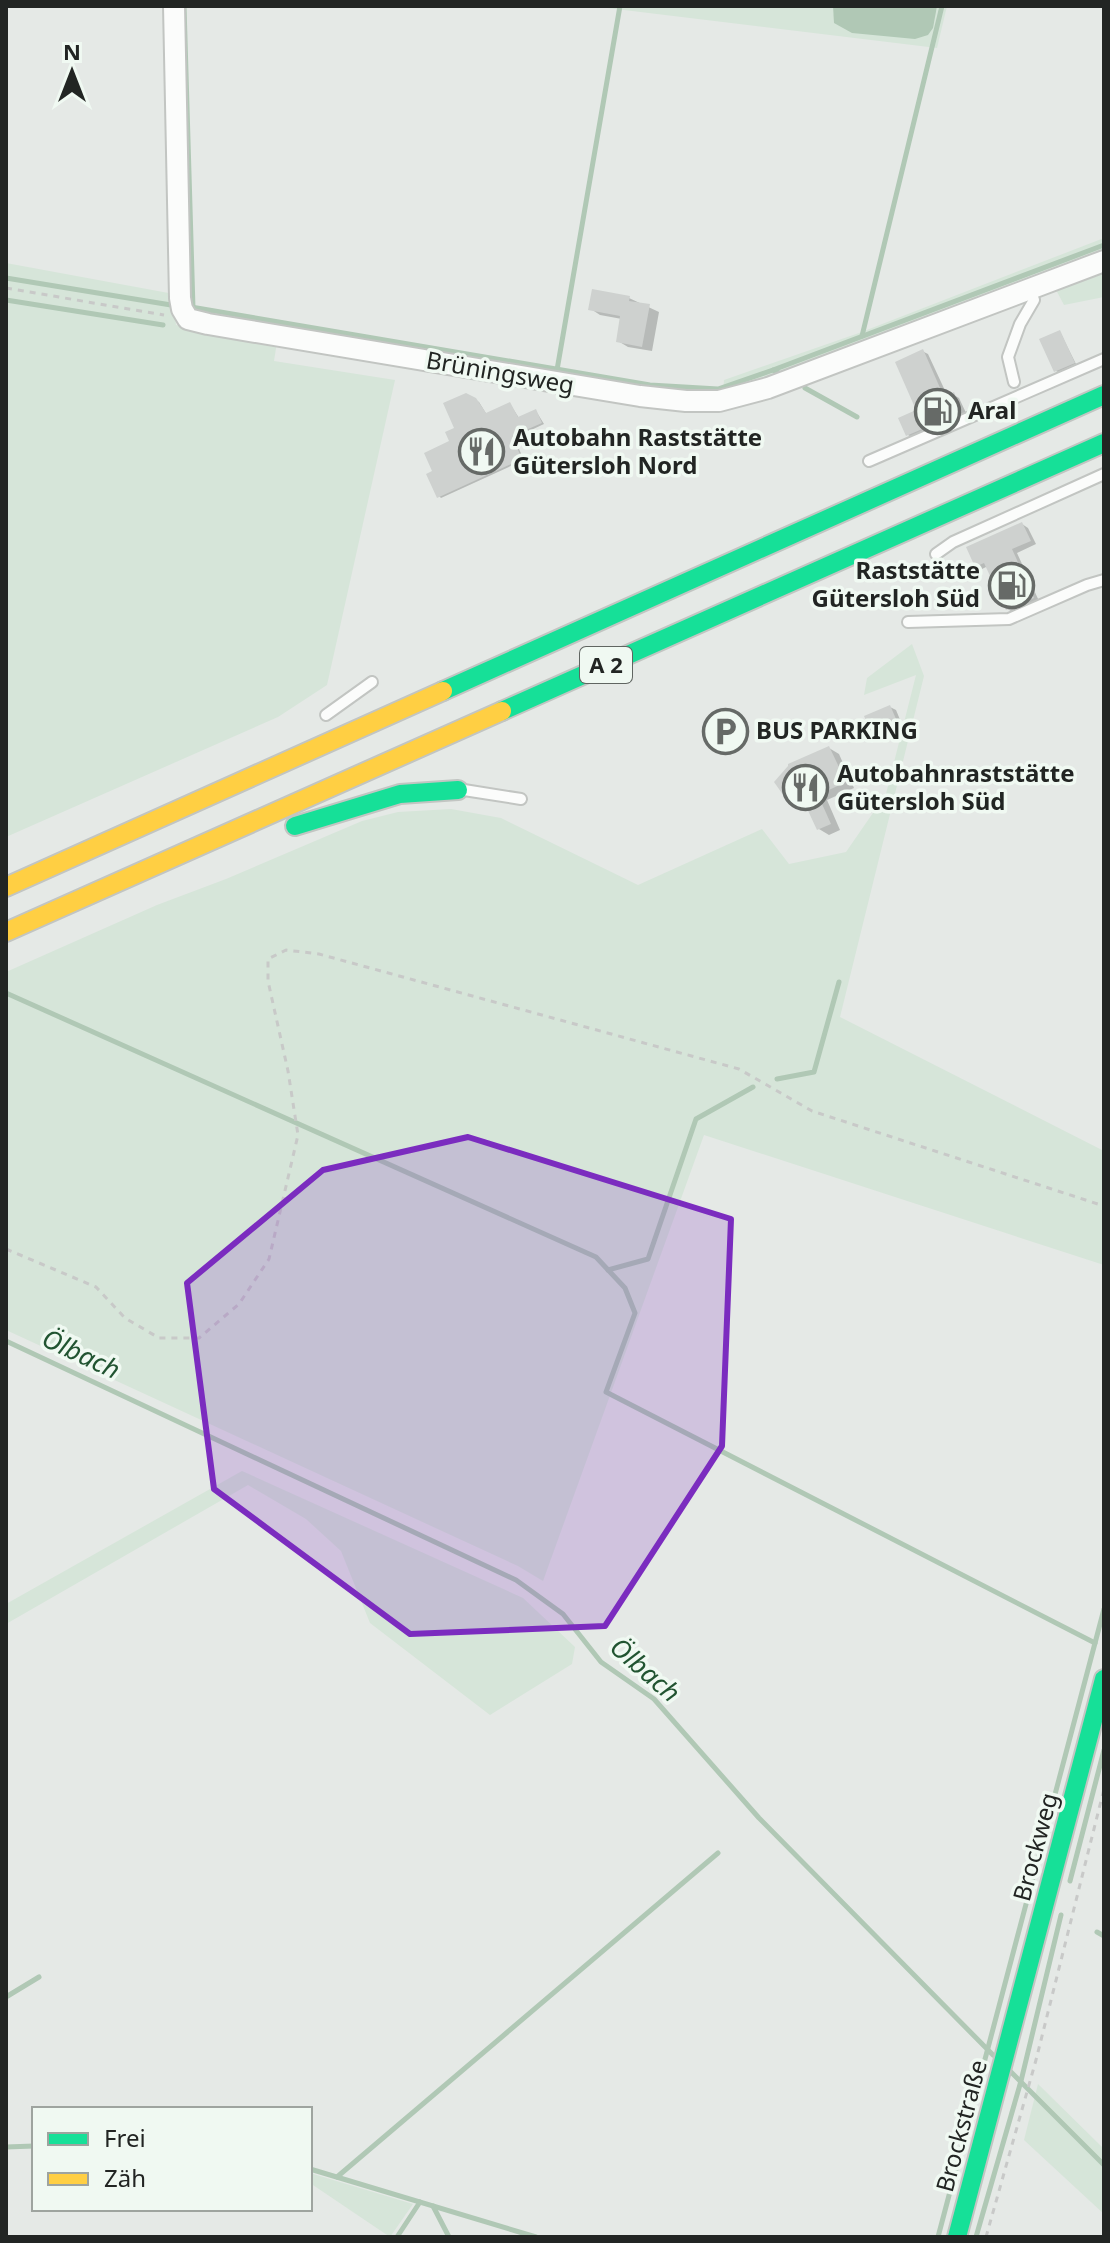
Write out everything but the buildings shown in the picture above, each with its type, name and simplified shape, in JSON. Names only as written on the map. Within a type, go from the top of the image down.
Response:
[{"type":"main road","name":"A 2","points":[[6,887],[1104,395]]},
{"type":"main road","name":"A 2","points":[[6,932],[1104,443]]},
{"type":"main road","points":[[305,729],[326,715]]},
{"type":"main road","points":[[283,831],[400,794],[464,790]]},
{"type":"main road","points":[[90,849],[172,793]]},
{"type":"main road","points":[[108,887],[170,871],[245,845]]},
{"type":"main road","name":"Brockweg","points":[[1013,2028],[1104,1679]]},
{"type":"main road","name":"Brockstraße","points":[[957,2237],[1013,2028]]},
{"type":"street","points":[[174,6],[180,298],[188,319]]},
{"type":"street","name":"Brüningsweg","points":[[188,319],[640,396],[719,401],[768,388],[1104,261]]},
{"type":"lane","points":[[1014,382],[1008,357],[1020,324],[1034,300],[1030,289]]},
{"type":"lane","points":[[869,461],[1104,359]]},
{"type":"lane","points":[[936,554],[953,542],[1104,474]]},
{"type":"lane","points":[[908,622],[1009,619],[1104,580]]},
{"type":"lane","points":[[326,715],[372,682]]},
{"type":"lane","points":[[464,790],[500,792],[510,788]]},
{"type":"lane","points":[[464,790],[521,799]]},
{"type":"path","points":[[6,288],[188,319]]},
{"type":"path","points":[[6,1249],[96,1287],[125,1318],[159,1338],[199,1338],[239,1304],[269,1259],[298,1135],[288,1071],[268,981],[268,959],[286,950],[319,954],[739,1069],[812,1111],[1104,1206]]},
{"type":"path","points":[[986,2237],[1036,2060],[1104,1789]]},
{"type":"highlighted area","points":[[468,1137],[731,1219],[722,1446],[605,1626],[410,1634],[214,1489],[187,1283],[323,1170]]},
{"type":"shaded area","points":[[591,6],[947,6],[937,48]]},
{"type":"shaded area","points":[[833,6],[937,6],[933,28],[928,35],[915,39],[852,33],[834,23]]},
{"type":"shaded area","points":[[1104,238],[1104,252],[850,353],[723,393],[724,380],[859,333]]},
{"type":"shaded area","points":[[6,263],[174,294],[176,325],[277,342],[274,361],[395,380],[327,685],[278,717],[6,837]]},
{"type":"shaded area","points":[[1104,267],[1104,297],[1064,305],[1054,286]]},
{"type":"shaded area","points":[[912,644],[924,676],[840,1017],[1104,1151],[1104,1265],[704,1135],[543,1581],[518,1566],[6,1330],[6,972],[157,905],[362,821],[398,812],[451,809],[501,818],[638,885],[762,829],[789,864],[846,852],[886,794],[916,675],[864,695],[867,678]]},
{"type":"shaded area","points":[[242,1471],[523,1598],[575,1647],[572,1664],[490,1715],[370,1623],[341,1551],[306,1519],[248,1485],[6,1624],[6,1604]]},
{"type":"shaded area","points":[[1038,2084],[1104,2149],[1104,2214],[1024,2140]]},
{"type":"shaded area","points":[[312,2174],[413,2204],[390,2237],[312,2184]]},
{"type":"waterway","points":[[184,6],[193,308]]},
{"type":"waterway","points":[[557,370],[620,6]]},
{"type":"waterway","points":[[862,336],[942,6]]},
{"type":"waterway","points":[[773,370],[1104,245]]},
{"type":"waterway","points":[[6,278],[171,305]]},
{"type":"waterway","points":[[6,300],[163,325]]},
{"type":"waterway","points":[[191,307],[650,385],[718,389],[773,370],[779,373]]},
{"type":"waterway","points":[[805,388],[857,417]]},
{"type":"waterway","points":[[777,1079],[814,1072],[839,982]]},
{"type":"waterway","points":[[6,993],[596,1257],[625,1288],[635,1313],[606,1392],[1095,1643]]},
{"type":"waterway","points":[[608,1270],[648,1259],[696,1119],[753,1087]]},
{"type":"waterway","name":"Ölbach","points":[[6,1341],[516,1580],[563,1614],[601,1662],[654,1699],[759,1818],[993,2055]]},
{"type":"waterway","points":[[938,2237],[1104,1609]]},
{"type":"waterway","points":[[1070,1881],[1104,1750]]},
{"type":"waterway","points":[[337,2177],[718,1853]]},
{"type":"waterway","name":"Ölbach","points":[[976,2237],[1021,2081],[1061,1915]]},
{"type":"waterway","points":[[1097,1932],[1104,1936]]},
{"type":"waterway","points":[[6,1997],[39,1977]]},
{"type":"waterway","name":"Ölbach","points":[[1009,2070],[1104,2165]]},
{"type":"waterway","points":[[6,2147],[32,2146]]},
{"type":"waterway","points":[[312,2170],[536,2237]]},
{"type":"waterway","points":[[397,2237],[420,2202]]},
{"type":"waterway","points":[[433,2206],[449,2237]]},
{"type":"traffic: fast","points":[[443,691],[1104,395]]},
{"type":"traffic: fast","points":[[502,711],[1104,443]]},
{"type":"traffic: fast","points":[[295,826],[400,794],[458,790]]},
{"type":"traffic: fast","points":[[957,2237],[1104,1679]]},
{"type":"traffic: slow","points":[[6,887],[443,691]]},
{"type":"traffic: slow","points":[[6,932],[502,711]]},
{"type":"place","name":"Aral","points":[[937,411]]},
{"type":"place","name":"Autobahn Raststätte Gütersloh Nord","points":[[482,452]]},
{"type":"place","name":"Raststätte Gütersloh Süd","points":[[1011,585]]},
{"type":"place","name":"BUS PARKING","points":[[725,731]]},
{"type":"place","name":"Autobahnraststätte Gütersloh Süd","points":[[806,788]]}]
